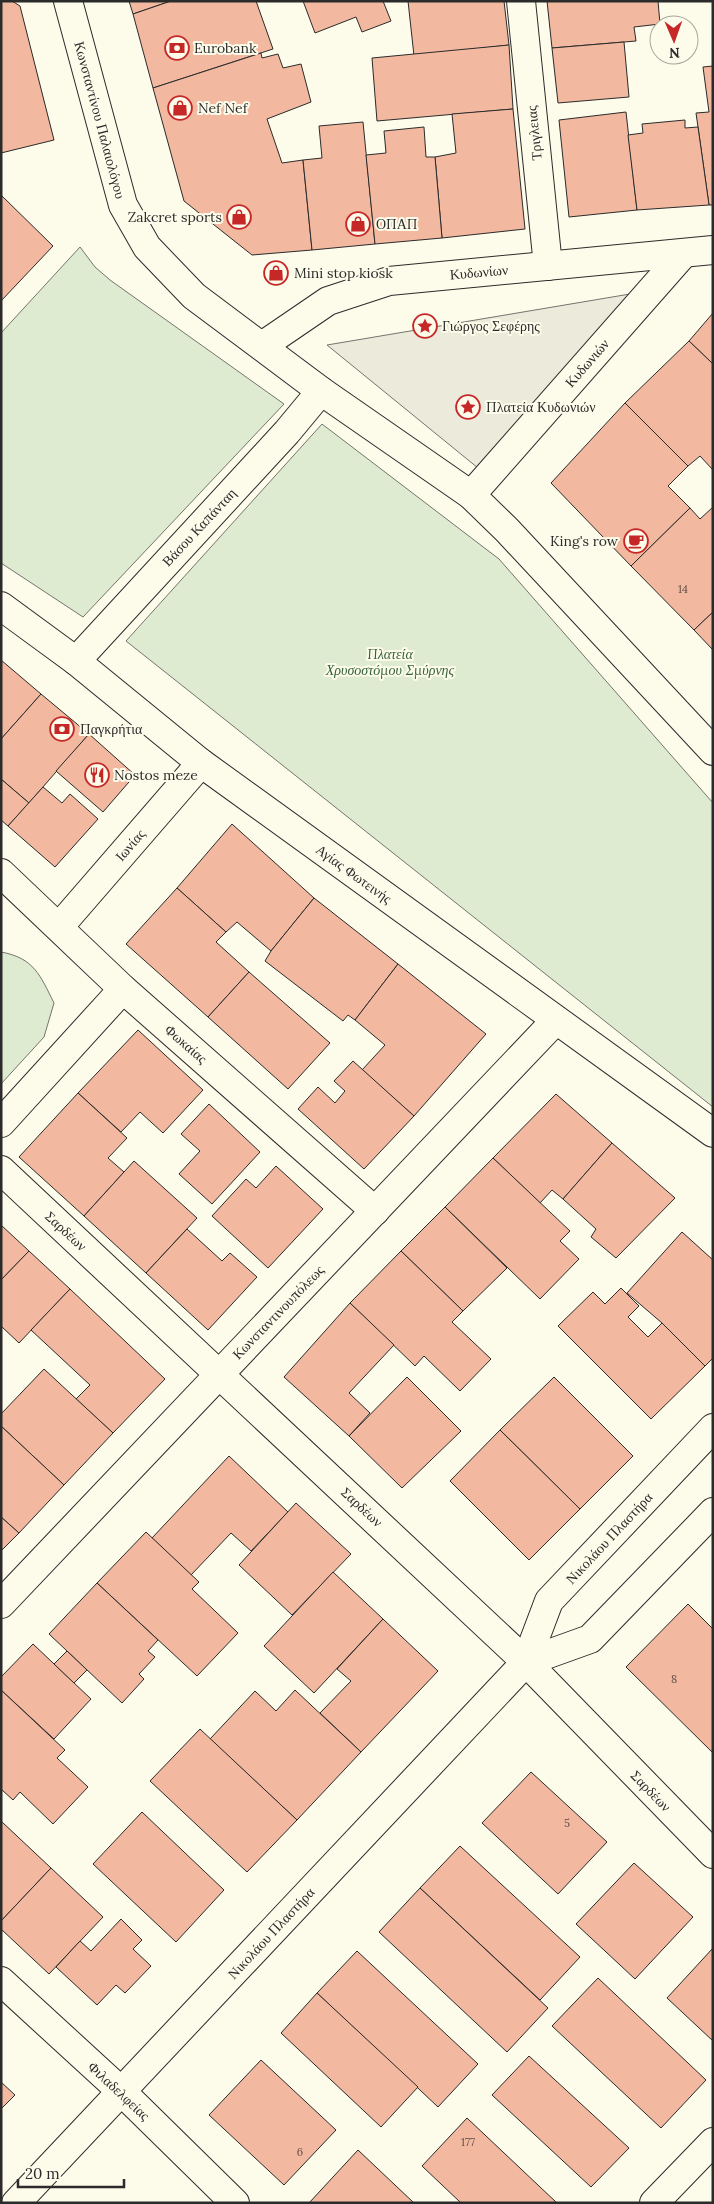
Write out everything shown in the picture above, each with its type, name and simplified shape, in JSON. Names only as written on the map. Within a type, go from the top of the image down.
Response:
[{"type":"street","name":"Κωνσταντίνου Παλαιολόγου","points":[[68,1],[123,205],[146,247],[194,296],[321,391]]},
{"type":"street","name":"Τριγλειας","points":[[521,1],[548,266]]},
{"type":"street","name":"Κυδωνίων","points":[[262,346],[328,301],[390,281],[713,250]]},
{"type":"street","name":"Κυδωνιών","points":[[471,495],[684,253]]},
{"type":"street","points":[[321,391],[471,495],[507,530],[713,751]]},
{"type":"street","name":"Βάσου Καπάνταη","points":[[76,661],[287,432],[321,391]]},
{"type":"street","name":"Αγίας Φωτεινής","points":[[1,606],[76,661],[201,763],[713,1133]]},
{"type":"street","name":"Ιωνίας","points":[[59,927],[201,763]]},
{"type":"street","name":"Φωκαίας","points":[[5,884],[59,927],[123,989],[374,1210]]},
{"type":"street","points":[[1,1123],[123,989]]},
{"type":"street","name":"Κωνσταντινουπόλεως","points":[[1,1604],[556,1020]]},
{"type":"street","name":"Σαρδέων","points":[[1,1170],[526,1662],[713,1854]]},
{"type":"street","name":"Νικολάου Πλαστήρα","points":[[16,2203],[526,1662],[549,1601],[713,1428]]},
{"type":"street","name":"Νικολάου Πλαστήρα","points":[[526,1662],[590,1639],[713,1512]]},
{"type":"street","name":"Φιλαδελφείας","points":[[1,1981],[122,2092],[235,2203]]},
{"type":"street","points":[[654,2203],[713,2142]]},
{"type":"green space","points":[[80,247],[95,267],[110,280],[284,404],[83,617],[1,563],[1,333]]},
{"type":"green space","name":"Πλατεία Χρυσοστόμου Σμύρνης","points":[[322,424],[499,559],[713,803],[713,1107],[126,641]]},
{"type":"green space","points":[[1,952],[29,963],[40,976],[54,1003],[44,1037],[1,1084]]},
{"type":"shaded area","name":"Πλατεία Κυδωνιών","points":[[636,293],[478,468],[327,345]]},
{"type":"building","points":[[1,1],[12,1],[20,6],[54,140],[1,153]]},
{"type":"building","points":[[129,1],[171,1],[133,14]]},
{"type":"building","points":[[171,1],[256,1],[273,49],[153,88],[133,14]]},
{"type":"building","points":[[303,1],[383,1],[391,21],[362,32],[356,17],[315,33]]},
{"type":"building","points":[[408,1],[504,1],[509,45],[414,56]]},
{"type":"building","points":[[547,1],[658,1],[659,15],[649,15],[649,25],[634,27],[636,41],[552,48]]},
{"type":"building","points":[[624,42],[629,97],[558,103],[552,48]]},
{"type":"building","points":[[509,45],[513,109],[377,121],[372,58]]},
{"type":"building","points":[[261,53],[262,58],[278,54],[283,68],[301,64],[311,102],[267,119],[282,163],[303,160],[312,250],[252,255],[184,201],[153,88]]},
{"type":"building","points":[[713,66],[713,205],[709,205],[696,113],[709,112],[703,67]]},
{"type":"building","points":[[513,109],[525,229],[442,238],[435,157],[456,153],[452,114]]},
{"type":"building","points":[[626,112],[637,210],[569,217],[559,120]]},
{"type":"building","points":[[685,120],[685,128],[698,127],[709,205],[637,210],[628,135],[643,133],[642,124]]},
{"type":"building","points":[[363,122],[375,244],[312,250],[303,160],[322,158],[319,126]]},
{"type":"building","points":[[424,127],[426,157],[435,157],[442,238],[375,244],[366,155],[386,153],[384,131]]},
{"type":"building","points":[[1,195],[53,246],[1,301]]},
{"type":"building","points":[[713,313],[713,364],[689,341]]},
{"type":"building","points":[[689,341],[713,364],[713,470],[700,456],[688,466],[625,403]]},
{"type":"building","points":[[625,403],[688,466],[668,486],[690,508],[631,566],[551,483]]},
{"type":"building","points":[[713,507],[713,612],[694,630],[631,566],[690,508],[700,519]]},
{"type":"building","points":[[713,612],[713,650],[694,630]]},
{"type":"building","points":[[1,660],[41,694],[1,739]]},
{"type":"building","points":[[41,694],[89,734],[29,803],[1,779],[1,739]]},
{"type":"building","points":[[89,734],[135,775],[103,812],[56,771]]},
{"type":"building","points":[[1,779],[29,803],[8,826],[1,820]]},
{"type":"building","points":[[43,787],[62,803],[70,794],[98,819],[55,867],[8,826]]},
{"type":"building","points":[[232,824],[314,898],[271,951],[237,922],[226,932],[177,888]]},
{"type":"building","points":[[177,888],[226,932],[216,942],[249,972],[208,1017],[126,944]]},
{"type":"building","points":[[314,898],[398,964],[355,1020],[348,1015],[343,1021],[265,961]]},
{"type":"building","points":[[398,964],[486,1034],[414,1116],[362,1070],[385,1045],[355,1020]]},
{"type":"building","points":[[249,972],[330,1043],[288,1089],[208,1017]]},
{"type":"building","points":[[138,1030],[203,1090],[163,1133],[140,1112],[121,1132],[78,1093]]},
{"type":"building","points":[[353,1061],[414,1116],[364,1169],[298,1109],[318,1087],[335,1103],[345,1091],[334,1081]]},
{"type":"building","points":[[78,1093],[127,1138],[108,1158],[124,1172],[84,1216],[19,1157]]},
{"type":"building","points":[[556,1094],[612,1143],[563,1199],[552,1190],[540,1203],[493,1158]]},
{"type":"building","points":[[209,1104],[260,1152],[212,1204],[179,1174],[200,1151],[181,1134]]},
{"type":"building","points":[[612,1143],[675,1198],[616,1258],[591,1237],[596,1229],[563,1199]]},
{"type":"building","points":[[493,1158],[570,1231],[560,1241],[579,1259],[540,1299],[445,1207]]},
{"type":"building","points":[[134,1161],[197,1218],[146,1273],[84,1216]]},
{"type":"building","points":[[276,1166],[323,1209],[268,1268],[212,1216],[246,1179],[256,1188]]},
{"type":"building","points":[[445,1207],[507,1268],[463,1311],[401,1251]]},
{"type":"building","points":[[1,1225],[29,1251],[1,1280]]},
{"type":"building","points":[[187,1229],[222,1261],[230,1253],[257,1277],[208,1330],[146,1273]]},
{"type":"building","points":[[682,1232],[713,1260],[713,1358],[705,1366],[662,1323],[627,1293]]},
{"type":"building","points":[[29,1251],[70,1289],[19,1343],[1,1326],[1,1280]]},
{"type":"building","points":[[401,1251],[463,1311],[452,1322],[491,1359],[460,1391],[424,1356],[415,1366],[350,1303]]},
{"type":"building","points":[[621,1288],[639,1306],[628,1317],[648,1337],[662,1323],[705,1366],[651,1419],[558,1326],[593,1292],[605,1304]]},
{"type":"building","points":[[70,1289],[165,1379],[113,1433],[76,1399],[90,1385],[31,1330]]},
{"type":"building","points":[[350,1303],[394,1345],[349,1393],[370,1413],[349,1436],[284,1377]]},
{"type":"building","points":[[44,1369],[113,1433],[64,1485],[1,1426],[1,1414]]},
{"type":"building","points":[[407,1377],[461,1431],[402,1488],[349,1436]]},
{"type":"building","points":[[554,1377],[633,1456],[580,1509],[500,1430]]},
{"type":"building","points":[[1,1426],[64,1485],[19,1533],[1,1517]]},
{"type":"building","points":[[500,1430],[580,1509],[529,1560],[450,1481]]},
{"type":"building","points":[[229,1456],[288,1512],[251,1551],[231,1533],[191,1575],[152,1538]]},
{"type":"building","points":[[296,1503],[351,1554],[292,1615],[239,1565]]},
{"type":"building","points":[[1,1517],[19,1533],[1,1551]]},
{"type":"building","points":[[146,1532],[199,1582],[192,1589],[238,1633],[197,1676],[97,1583]]},
{"type":"building","points":[[333,1572],[383,1619],[314,1693],[264,1646]]},
{"type":"building","points":[[97,1583],[158,1640],[148,1651],[155,1657],[139,1674],[144,1679],[122,1703],[49,1634]]},
{"type":"building","points":[[688,1604],[713,1629],[713,1753],[626,1667]]},
{"type":"building","points":[[383,1619],[438,1671],[361,1752],[320,1713],[351,1681],[337,1669]]},
{"type":"building","points":[[33,1644],[91,1699],[54,1739],[1,1690],[1,1677]]},
{"type":"building","points":[[67,1651],[87,1670],[74,1683],[54,1664]]},
{"type":"building","points":[[1,1690],[65,1750],[57,1758],[88,1787],[53,1824],[20,1792],[13,1800],[1,1789]]},
{"type":"building","points":[[295,1690],[361,1752],[297,1820],[210,1739],[255,1691],[276,1711]]},
{"type":"building","points":[[200,1729],[297,1820],[247,1872],[150,1781]]},
{"type":"building","points":[[531,1772],[607,1842],[558,1894],[482,1823]]},
{"type":"building","points":[[142,1812],[224,1890],[176,1942],[93,1864]]},
{"type":"building","points":[[1,1821],[51,1868],[1,1921]]},
{"type":"building","points":[[460,1846],[580,1957],[540,2000],[420,1888]]},
{"type":"building","points":[[634,1863],[693,1917],[635,1979],[576,1924]]},
{"type":"building","points":[[51,1868],[103,1917],[49,1974],[1,1929],[1,1921]]},
{"type":"building","points":[[420,1888],[548,2008],[507,2052],[379,1932]]},
{"type":"building","points":[[121,1919],[142,1940],[133,1949],[151,1966],[125,1993],[116,1985],[97,2005],[56,1967],[80,1941],[91,1951]]},
{"type":"building","points":[[713,1948],[713,2041],[667,1998]]},
{"type":"building","points":[[357,1951],[478,2064],[438,2107],[317,1993]]},
{"type":"building","points":[[598,1978],[706,2080],[661,2128],[552,2026]]},
{"type":"building","points":[[317,1993],[418,2087],[381,2127],[281,2033]]},
{"type":"building","points":[[529,2056],[629,2148],[591,2187],[492,2095]]},
{"type":"building","points":[[261,2060],[336,2130],[284,2185],[209,2115]]},
{"type":"building","points":[[1,2082],[15,2095],[1,2109]]},
{"type":"building","points":[[467,2118],[557,2203],[461,2203],[422,2166]]},
{"type":"building","points":[[358,2150],[414,2203],[309,2203]]},
{"type":"place","name":"Eurobank","points":[[177,48]]},
{"type":"place","name":"Nef Nef","points":[[180,108]]},
{"type":"place","name":"Zakcret sports","points":[[239,217]]},
{"type":"place","name":"ΟΠΑΠ","points":[[358,224]]},
{"type":"place","name":"Mini stop kiosk","points":[[276,273]]},
{"type":"place","name":"Γιώργος Σεφέρης","points":[[425,326]]},
{"type":"place","name":"Πλατεία Κυδωνιών","points":[[468,407]]},
{"type":"place","name":"King's row","points":[[636,541]]},
{"type":"place","name":"Παγκρήτια","points":[[62,729]]},
{"type":"place","name":"Nostos meze","points":[[97,775]]}]
